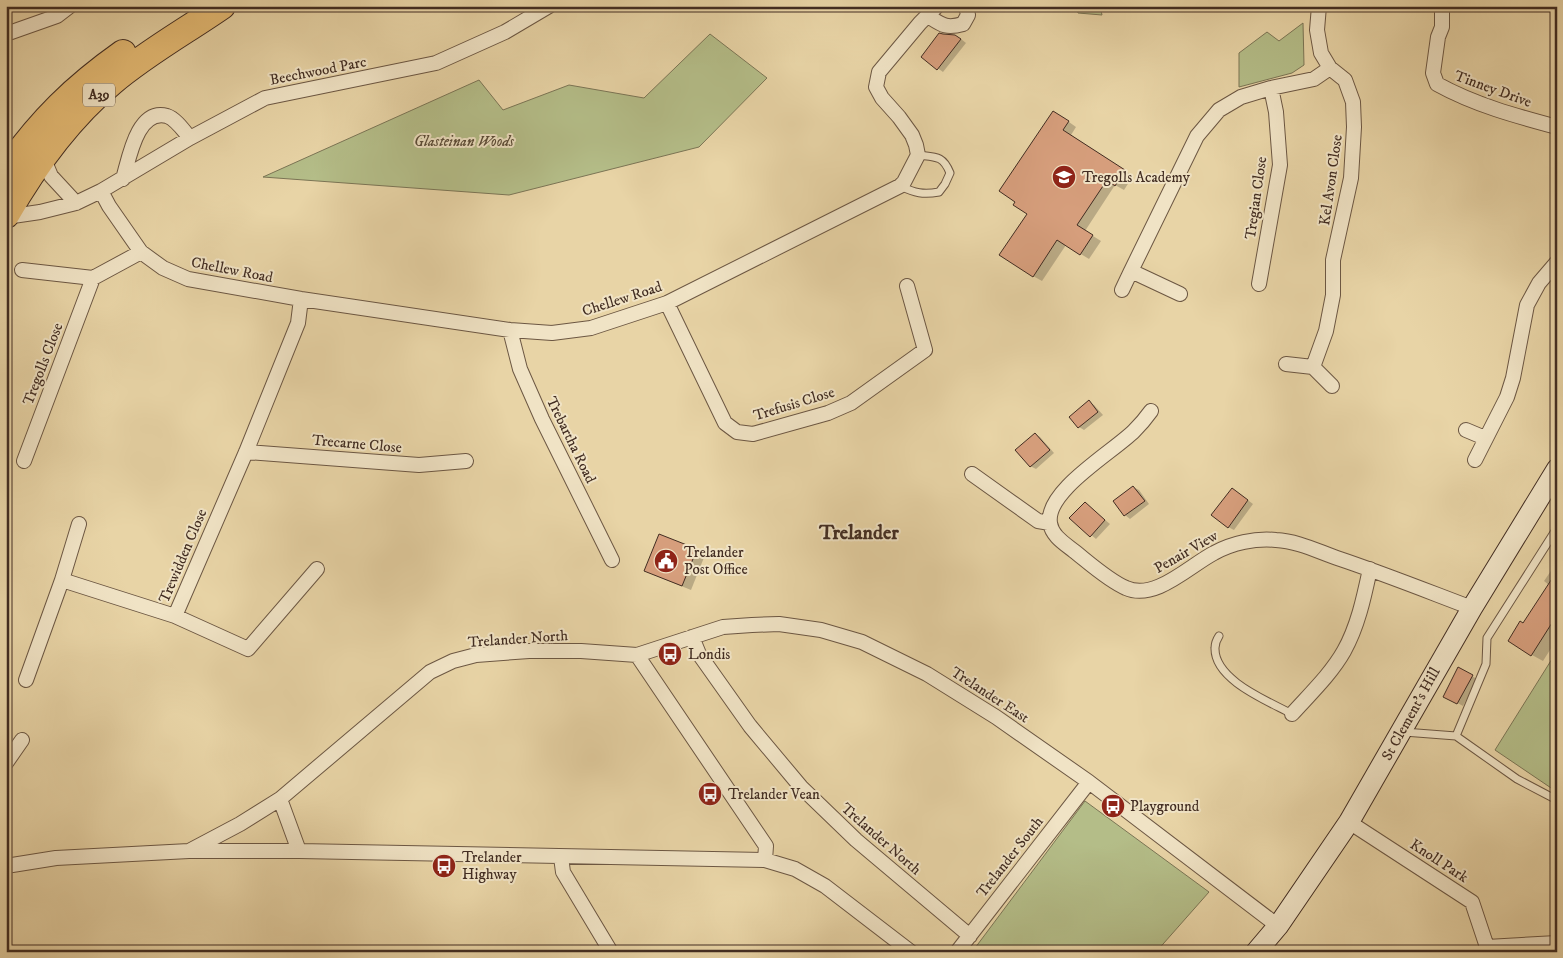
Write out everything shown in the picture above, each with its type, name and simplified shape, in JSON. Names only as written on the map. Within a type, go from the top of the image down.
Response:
[{"type":"highway","name":"A39","points":[[6,170],[41,123],[96,72],[127,50],[164,29],[218,6]]},
{"type":"highway","name":"A39","points":[[6,216],[43,157],[84,109],[112,82],[222,6]]},
{"type":"street","points":[[6,34],[57,16],[70,6]]},
{"type":"street","name":"Beechwood Parc","points":[[6,216],[40,212],[76,203],[102,191],[190,138],[264,98],[436,63],[505,32],[548,6]]},
{"type":"street","points":[[900,186],[918,155],[916,144],[912,135],[882,98],[876,87],[879,72],[920,23],[933,11],[943,26],[952,27],[963,24],[968,15],[966,6]]},
{"type":"street","name":"Kel Avon Close","points":[[1313,367],[1326,331],[1333,295],[1334,260],[1351,178],[1354,127],[1353,102],[1345,80],[1330,68],[1320,53],[1317,30],[1319,6]]},
{"type":"street","name":"Tinney Drive","points":[[1442,6],[1442,27],[1438,37],[1433,73],[1437,84],[1500,112],[1557,127]]},
{"type":"street","points":[[1122,290],[1197,136],[1219,110],[1241,97],[1271,88],[1314,79],[1330,68]]},
{"type":"street","name":"Tregian Close","points":[[1259,284],[1280,164],[1276,112],[1271,88]]},
{"type":"street","points":[[123,179],[136,135],[143,123],[154,117],[167,116],[175,121],[190,138]]},
{"type":"street","points":[[43,157],[51,176],[76,203]]},
{"type":"street","name":"Chellew Road","points":[[102,191],[109,206],[141,252],[163,268],[188,279],[301,299],[510,330],[552,333],[590,328],[667,303],[900,186]]},
{"type":"street","points":[[22,270],[93,278],[141,252]]},
{"type":"street","points":[[1475,460],[1506,397],[1513,378],[1527,305],[1539,283],[1557,262]]},
{"type":"street","points":[[1131,271],[1180,294]]},
{"type":"street","name":"Tregolls Close","points":[[24,461],[93,278]]},
{"type":"street","name":"Trefusis Close","points":[[667,303],[725,423],[737,432],[753,434],[828,414],[851,403],[925,350],[907,286]]},
{"type":"street","name":"Trewidden Close","points":[[62,580],[175,616],[246,452],[298,323],[301,299]]},
{"type":"street","name":"Trebartha Road","points":[[510,330],[520,369],[542,419],[612,560]]},
{"type":"street","points":[[1286,364],[1313,367],[1332,386]]},
{"type":"street","points":[[972,474],[1038,521],[1050,523],[1052,507],[1070,484],[1134,431],[1151,411]]},
{"type":"street","points":[[1466,430],[1485,438]]},
{"type":"street","name":"Trecarne Close","points":[[246,452],[419,466],[466,461]]},
{"type":"street","name":"St Clement's Hill","points":[[1256,952],[1278,926],[1349,822],[1472,608],[1557,470]]},
{"type":"street","name":"Penair View","points":[[1050,523],[1060,540],[1126,588],[1133,590],[1156,588],[1214,552],[1229,546],[1260,540],[1292,542],[1370,569],[1472,608]]},
{"type":"street","points":[[26,680],[62,580],[79,524]]},
{"type":"street","points":[[175,616],[248,649],[317,569]]},
{"type":"street","points":[[1292,714],[1321,682],[1344,651],[1358,619],[1370,569]]},
{"type":"street","name":"Trelander East","points":[[637,655],[723,627],[779,624],[821,630],[862,642],[928,674],[996,717],[1089,782],[1278,926]]},
{"type":"street","name":"Trelander North","points":[[692,637],[699,654],[750,726],[800,787],[856,840],[970,936]]},
{"type":"street","name":"Trelander North","points":[[189,851],[240,824],[280,799],[430,672],[453,661],[476,655],[529,651],[637,655]]},
{"type":"street","points":[[637,655],[766,846],[765,860]]},
{"type":"street","points":[[6,763],[22,740]]},
{"type":"street","name":"Trelander South","points":[[957,952],[1089,782]]},
{"type":"street","points":[[280,799],[298,851]]},
{"type":"street","name":"Knoll Park","points":[[1349,822],[1472,902],[1487,949],[1557,943]]},
{"type":"street","points":[[6,866],[56,858],[189,851],[298,851],[765,860],[795,869],[825,886],[911,952]]},
{"type":"street","points":[[561,857],[563,872],[611,952]]},
{"type":"lane","points":[[900,186],[913,192],[926,194],[939,192],[945,184],[950,173],[946,163],[937,157],[918,155]]},
{"type":"lane","points":[[1456,736],[1486,664],[1488,638],[1557,528]]},
{"type":"lane","points":[[1218,636],[1215,648],[1218,661],[1225,674],[1241,686],[1292,714]]},
{"type":"lane","points":[[1401,732],[1456,736],[1517,779],[1557,800]]},
{"type":"green space","points":[[1076,6],[1100,6],[1102,15],[1078,13]]},
{"type":"green space","points":[[1303,23],[1304,65],[1292,73],[1239,87],[1239,53],[1267,32],[1279,41]]},
{"type":"green space","name":"Glasteinan Woods","points":[[710,34],[767,78],[699,147],[509,195],[263,177],[479,80],[503,110],[569,85],[644,98]]},
{"type":"green space","points":[[1557,651],[1557,792],[1495,750]]},
{"type":"green space","points":[[1085,801],[1209,892],[1156,952],[972,952]]},
{"type":"building","points":[[939,33],[955,35],[961,39],[937,70],[921,57]]},
{"type":"building","points":[[1053,111],[1069,121],[1063,130],[1125,170],[1115,186],[1107,180],[1077,225],[1093,235],[1080,255],[1057,240],[1033,277],[999,255],[1027,214],[1013,205],[1015,202],[999,191]]},
{"type":"building","points":[[1089,400],[1098,412],[1078,428],[1069,417]]},
{"type":"building","points":[[1035,433],[1050,450],[1030,467],[1015,450]]},
{"type":"building","points":[[1133,486],[1145,501],[1124,516],[1113,501]]},
{"type":"building","points":[[1232,488],[1248,500],[1228,528],[1211,515]]},
{"type":"building","points":[[1085,502],[1105,520],[1090,537],[1069,518]]},
{"type":"building","points":[[659,534],[697,549],[682,586],[644,571]]},
{"type":"building","points":[[1557,571],[1557,615],[1531,656],[1508,641],[1520,621],[1523,623]]},
{"type":"building","points":[[1458,667],[1473,675],[1457,704],[1443,697]]},
{"type":"place","name":"Tregolls Academy","points":[[1064,177]]},
{"type":"place","name":"Trelander Post Office","points":[[666,561]]},
{"type":"place","name":"Londis","points":[[670,654]]},
{"type":"place","name":"Trelander Vean","points":[[710,794]]},
{"type":"place","name":"Playground","points":[[1113,806]]},
{"type":"place","name":"Trelander Highway","points":[[444,866]]},
{"type":"district","name":"Trelander","points":[[859,533]]}]
